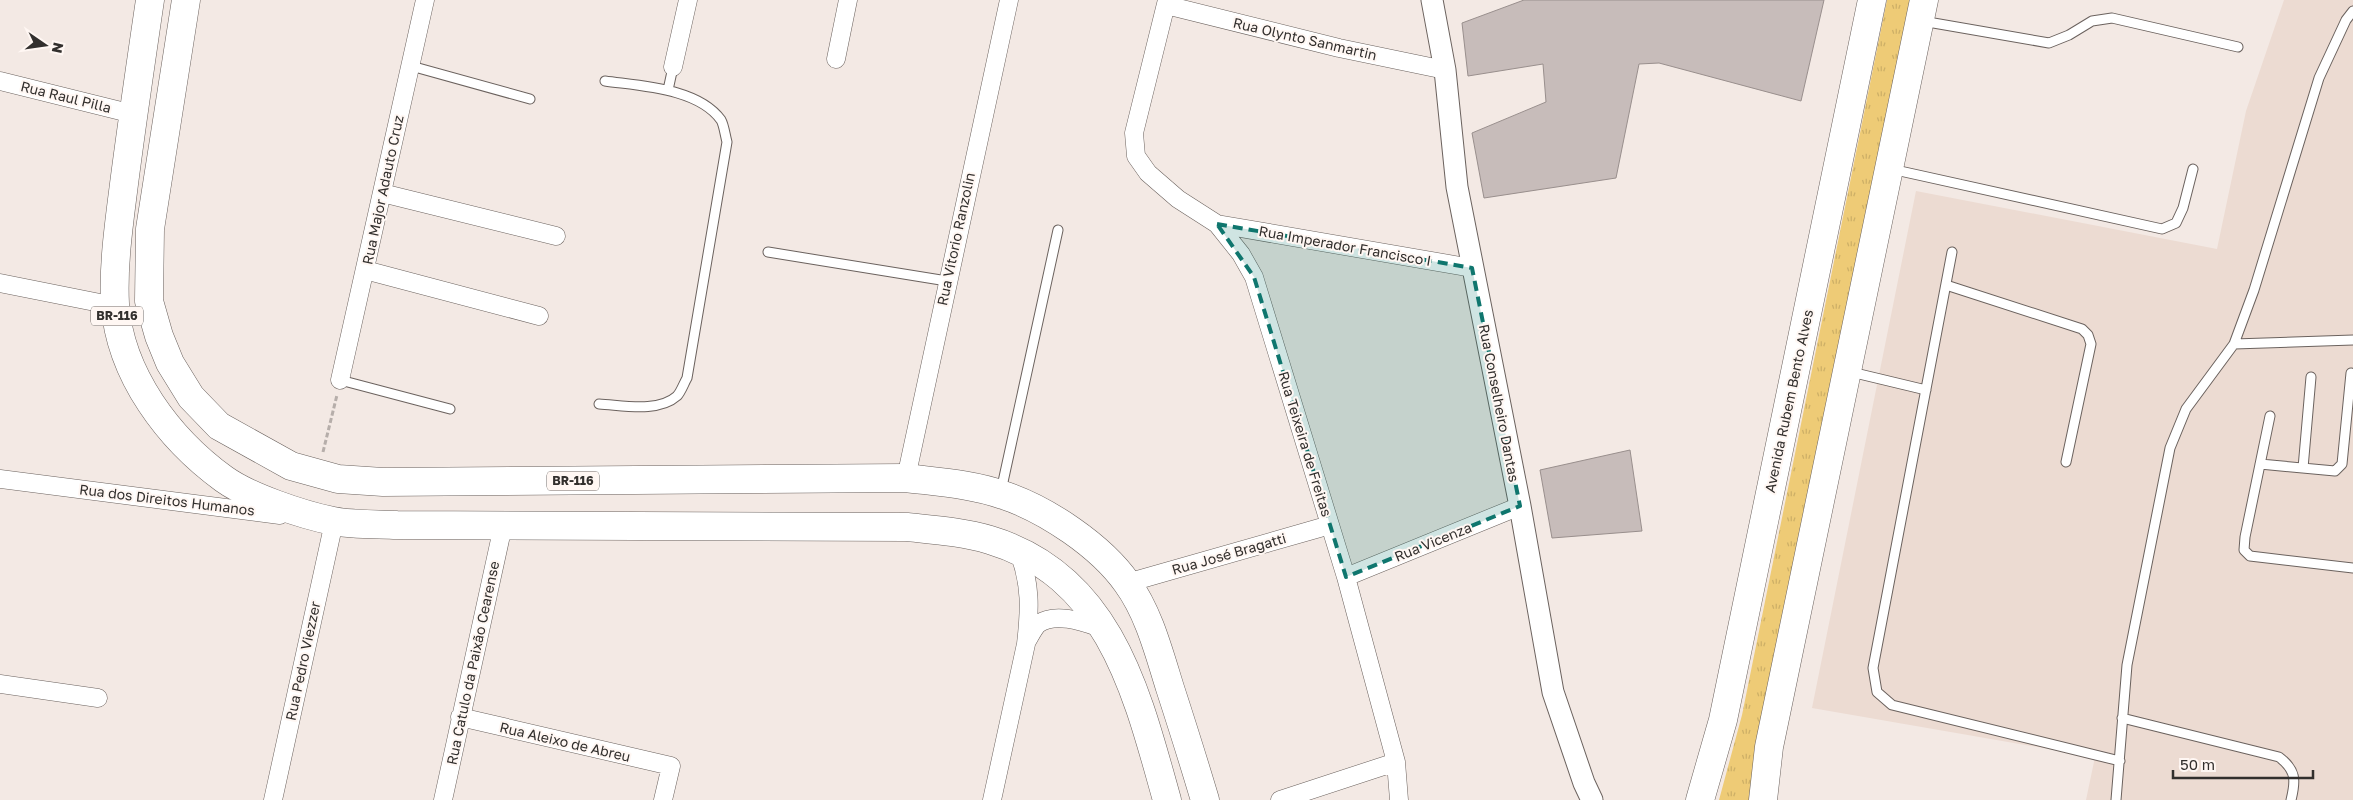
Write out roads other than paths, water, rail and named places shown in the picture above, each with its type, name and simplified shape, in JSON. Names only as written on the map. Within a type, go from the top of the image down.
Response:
[{"type":"main road","name":"BR-116","points":[[150,0],[115,256],[115,306],[123,343],[136,380],[159,415],[194,453],[225,480],[260,497],[334,522],[397,525],[503,526],[907,527],[948,531],[990,540],[1044,564],[1065,580],[1084,600],[1104,629],[1129,675],[1167,800]]},
{"type":"main road","name":"BR-116","points":[[186,0],[150,229],[149,300],[158,336],[170,364],[190,397],[219,426],[291,466],[317,475],[338,479],[383,482],[906,478],[960,485],[1000,494],[1032,506],[1092,545],[1127,583],[1146,617],[1205,800]]},
{"type":"main road","name":"Avenida Rubem Bento Alves","points":[[1700,800],[1723,720],[1872,0]]},
{"type":"main road","points":[[1763,800],[1769,747],[1922,10]]},
{"type":"street","name":"Rua Major Adauto Cruz","points":[[340,380],[425,0]]},
{"type":"street","points":[[673,68],[688,0]]},
{"type":"street","points":[[836,59],[848,0]]},
{"type":"street","name":"Rua Vitorio Ranzolin","points":[[906,478],[1009,0]]},
{"type":"street","name":"Rua Conselheiro Dantas","points":[[1432,0],[1445,70],[1457,187],[1520,506],[1553,692],[1584,783],[1592,800]]},
{"type":"street","name":"Rua Olynto Sanmartin","points":[[1166,3],[1339,48],[1445,70]]},
{"type":"street","name":"Rua Teixeira de Freitas","points":[[1166,3],[1134,133],[1136,156],[1148,173],[1178,199],[1217,224],[1241,254],[1254,277],[1346,577],[1396,762],[1399,800]]},
{"type":"street","name":"Rua Raul Pilla","points":[[0,81],[133,114]]},
{"type":"street","points":[[382,193],[556,236]]},
{"type":"street","name":"Rua Imperador Francisco I","points":[[1217,224],[1472,268]]},
{"type":"street","points":[[365,270],[539,316]]},
{"type":"street","points":[[0,283],[115,306]]},
{"type":"street","name":"Rua dos Direitos Humanos","points":[[0,479],[334,522]]},
{"type":"street","name":"Rua Vicenza","points":[[1346,577],[1520,506]]},
{"type":"street","name":"Rua Pedro Viezzer","points":[[273,800],[334,522]]},
{"type":"street","name":"Rua José Bragatti","points":[[1127,583],[1330,525]]},
{"type":"street","name":"Rua Catulo da Paixão Cearense","points":[[443,800],[503,526]]},
{"type":"street","points":[[992,800],[1026,644],[1029,586],[1019,552]]},
{"type":"street","points":[[1026,644],[1038,624],[1052,618],[1086,623],[1104,629]]},
{"type":"street","points":[[0,684],[98,698]]},
{"type":"street","name":"Rua Aleixo de Abreu","points":[[460,717],[671,766],[663,800]]},
{"type":"street","points":[[1280,800],[1396,762]]},
{"type":"lane","points":[[1922,10],[2049,43],[2069,36],[2092,21],[2112,18],[2238,47]]},
{"type":"lane","points":[[2116,800],[2127,665],[2170,448],[2186,409],[2234,344],[2254,290],[2319,78],[2346,20],[2353,11]]},
{"type":"lane","points":[[411,66],[530,99]]},
{"type":"lane","points":[[668,90],[673,68]]},
{"type":"lane","points":[[599,404],[650,406],[666,402],[678,395],[687,378],[727,142],[721,120],[702,104],[668,90],[605,81]]},
{"type":"lane","points":[[1888,168],[2162,229],[2176,223],[2184,208],[2194,169]]},
{"type":"lane","points":[[1000,494],[1058,230]]},
{"type":"lane","points":[[768,252],[947,281]]},
{"type":"lane","points":[[1952,252],[1873,668],[1877,692],[1892,705],[2120,761]]},
{"type":"lane","points":[[1946,285],[2082,329],[2088,335],[2091,344],[2066,462]]},
{"type":"lane","points":[[2234,344],[2353,340]]},
{"type":"lane","points":[[1846,370],[1926,390]]},
{"type":"lane","points":[[2260,464],[2335,471],[2342,464],[2351,373]]},
{"type":"lane","points":[[2303,468],[2311,377]]},
{"type":"lane","points":[[340,380],[450,409]]},
{"type":"lane","points":[[2270,416],[2244,550],[2250,556],[2353,568]]},
{"type":"lane","points":[[2122,718],[2279,757],[2290,766],[2295,784],[2291,800]]}]
